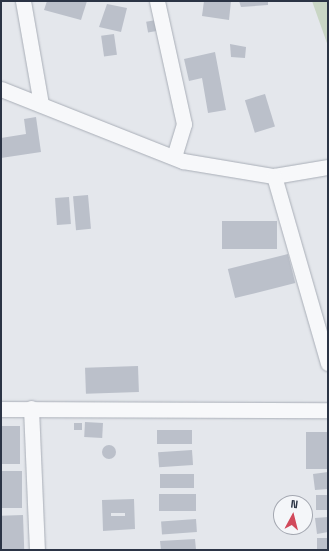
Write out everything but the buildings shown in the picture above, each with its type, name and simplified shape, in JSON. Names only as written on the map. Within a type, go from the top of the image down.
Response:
[{"type":"street","points":[[23,1],[28,47],[41,104]]},
{"type":"street","points":[[157,1],[184,124],[174,158]]},
{"type":"street","points":[[1,89],[174,158],[244,174],[274,176],[328,167]]},
{"type":"street","points":[[274,176],[328,363]]},
{"type":"street","points":[[31,408],[37,550]]},
{"type":"street","points":[[1,409],[328,410]]},
{"type":"green space","points":[[312,1],[328,1],[328,46]]}]
